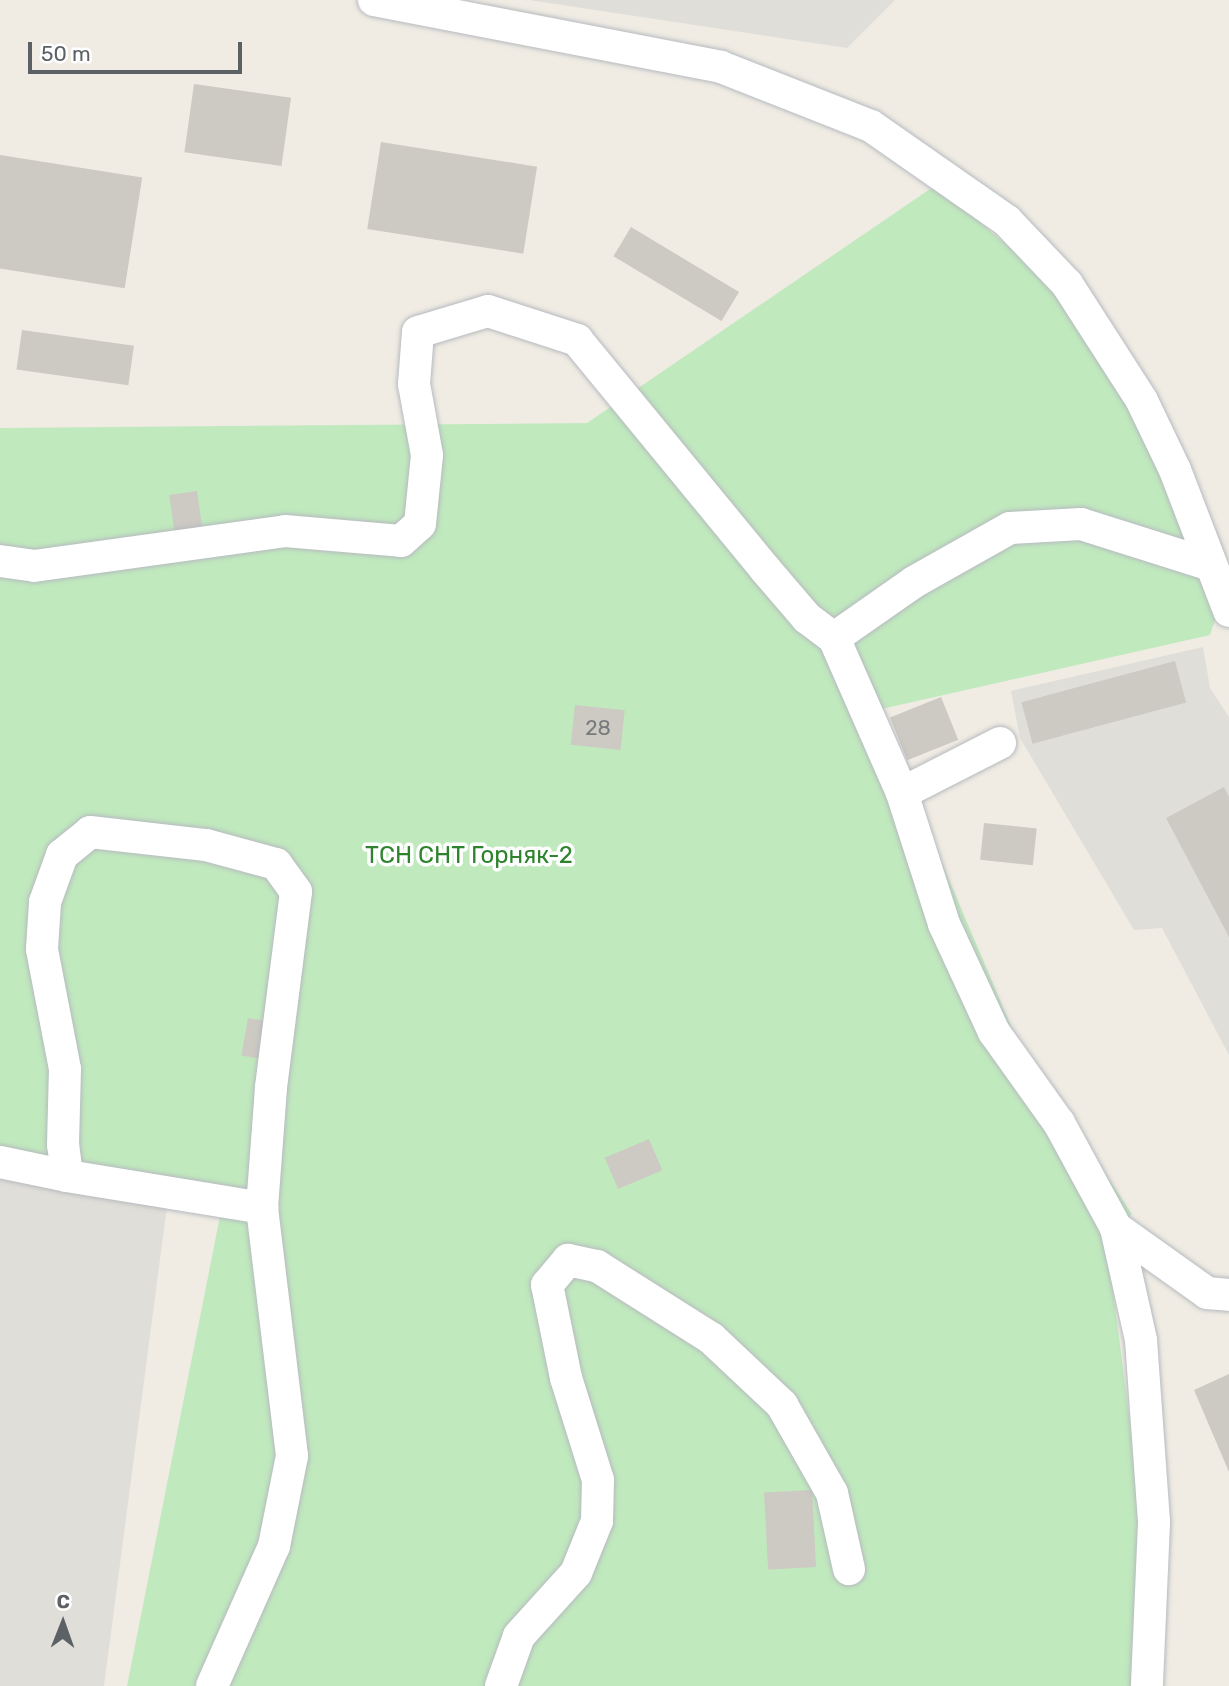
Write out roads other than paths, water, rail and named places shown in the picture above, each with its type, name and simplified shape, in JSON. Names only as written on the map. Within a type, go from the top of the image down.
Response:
[{"type":"street","points":[[374,0],[721,67],[871,126],[1007,221],[1067,284],[1142,401],[1175,470],[1229,611]]},
{"type":"street","points":[[0,561],[34,566],[285,531],[401,541],[420,524],[427,455],[414,384],[418,332],[488,311],[577,340],[807,618],[834,638],[902,793],[944,924],[994,1032],[1059,1123],[1116,1228],[1141,1340],[1154,1523],[1147,1686]]},
{"type":"street","points":[[834,638],[914,582],[1010,528],[1081,524],[1211,565]]},
{"type":"street","points":[[902,793],[1000,744]]},
{"type":"street","points":[[67,1176],[63,1146],[65,1069],[42,949],[45,902],[62,855],[90,832],[206,845],[276,864],[296,892],[274,1061],[262,1208],[292,1456],[274,1546],[212,1686]]},
{"type":"street","points":[[0,1162],[67,1176],[262,1208]]},
{"type":"street","points":[[1116,1228],[1207,1293],[1229,1295]]},
{"type":"street","points":[[500,1686],[519,1636],[576,1573],[597,1521],[598,1480],[566,1378],[547,1286],[568,1260],[597,1266],[710,1338],[782,1405],[832,1493],[849,1569]]},
{"type":"park label","name":"ТСН СНТ Горняк-2","points":[[469,856]]}]
